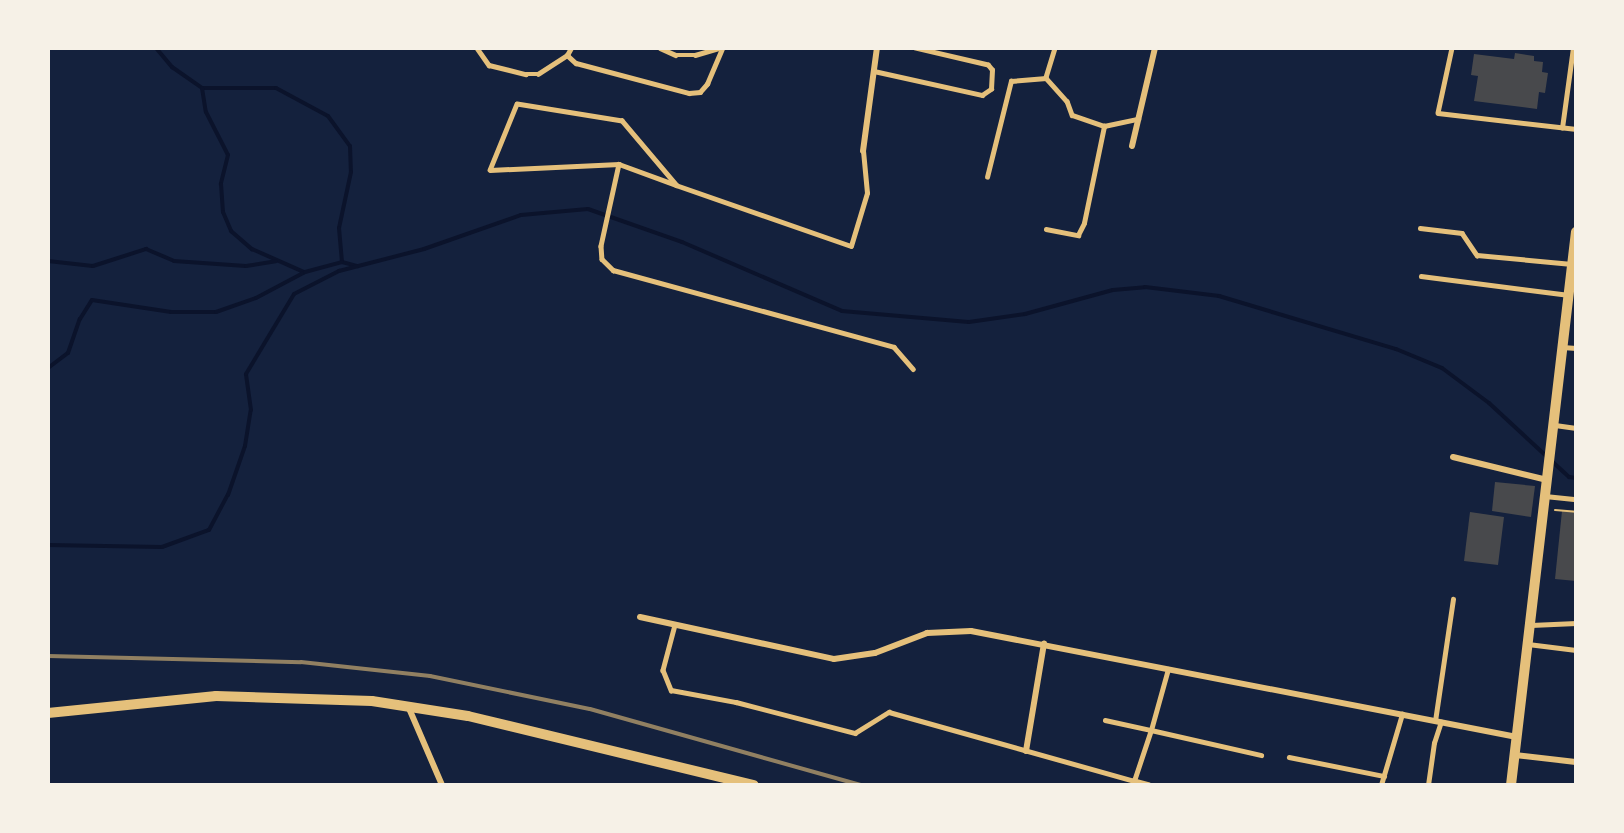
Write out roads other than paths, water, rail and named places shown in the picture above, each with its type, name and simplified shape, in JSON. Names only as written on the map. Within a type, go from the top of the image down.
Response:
[{"type":"street","points":[[863,151],[877,48]]},
{"type":"street","points":[[1132,146],[1155,48]]},
{"type":"street","points":[[1511,785],[1562,347],[1572,296],[1572,264],[1576,232]]},
{"type":"street","points":[[1453,457],[1547,480]]},
{"type":"street","points":[[640,617],[834,658],[875,653],[916,636],[949,630],[1044,644],[1517,736]]},
{"type":"street","points":[[1026,750],[1044,644]]},
{"type":"street","points":[[48,713],[216,696],[333,698],[408,706],[568,738],[754,785]]},
{"type":"street","points":[[408,706],[442,785]]},
{"type":"street","points":[[1515,755],[1576,762]]},
{"type":"lane","points":[[477,48],[489,65],[526,74],[538,74],[567,56],[571,48]]},
{"type":"lane","points":[[660,48],[676,55],[695,55],[721,48]]},
{"type":"lane","points":[[567,56],[576,63],[689,93],[700,92],[707,84],[721,48]]},
{"type":"lane","points":[[874,70],[982,94],[991,89],[992,70],[988,65],[915,48]]},
{"type":"lane","points":[[1046,78],[1055,48]]},
{"type":"lane","points":[[1452,48],[1438,112],[1576,129]]},
{"type":"lane","points":[[1562,128],[1573,48]]},
{"type":"lane","points":[[987,177],[1011,81],[1046,78],[1058,88],[1072,115],[1104,126],[1138,119]]},
{"type":"lane","points":[[676,185],[622,121],[517,104],[490,170],[619,164],[676,185],[851,246],[867,194],[863,151]]},
{"type":"lane","points":[[1046,229],[1078,235],[1104,126]]},
{"type":"lane","points":[[619,164],[605,224],[602,259],[613,270],[894,347],[913,369]]},
{"type":"lane","points":[[1420,228],[1462,233],[1477,255],[1572,264]]},
{"type":"lane","points":[[1421,276],[1572,296]]},
{"type":"lane","points":[[1562,347],[1576,348]]},
{"type":"lane","points":[[1553,425],[1576,428]]},
{"type":"lane","points":[[1545,496],[1576,499]]},
{"type":"lane","points":[[1428,785],[1453,599]]},
{"type":"lane","points":[[1530,626],[1576,623]]},
{"type":"lane","points":[[675,625],[663,670],[670,690],[736,702],[855,733],[889,712],[1149,785]]},
{"type":"lane","points":[[1528,644],[1576,650]]},
{"type":"lane","points":[[1134,781],[1168,669]]},
{"type":"lane","points":[[1381,785],[1402,714]]},
{"type":"lane","points":[[1104,720],[1261,755]]},
{"type":"lane","points":[[1289,757],[1384,776]]},
{"type":"waterway","points":[[156,48],[172,67],[202,88],[276,88],[328,116],[350,146],[351,172],[339,228],[342,262],[357,266]]},
{"type":"waterway","points":[[202,88],[206,112],[228,155],[221,184],[223,212],[231,231],[252,249],[304,272]]},
{"type":"waterway","points":[[48,545],[162,547],[209,530],[228,495],[245,446],[251,410],[246,374],[294,294],[339,271],[424,249],[521,215],[588,209],[682,242],[842,311],[969,322],[1025,314],[1113,290],[1145,287],[1219,296],[1396,349],[1442,368],[1489,403],[1569,477],[1576,478]]},
{"type":"waterway","points":[[48,261],[93,266],[146,249],[174,261],[246,266],[276,261]]},
{"type":"waterway","points":[[48,368],[68,353],[80,319],[92,300],[171,312],[216,312],[256,298],[305,272],[342,262]]},
{"type":"railway","points":[[48,656],[301,662],[430,676],[590,709],[861,785]]}]
